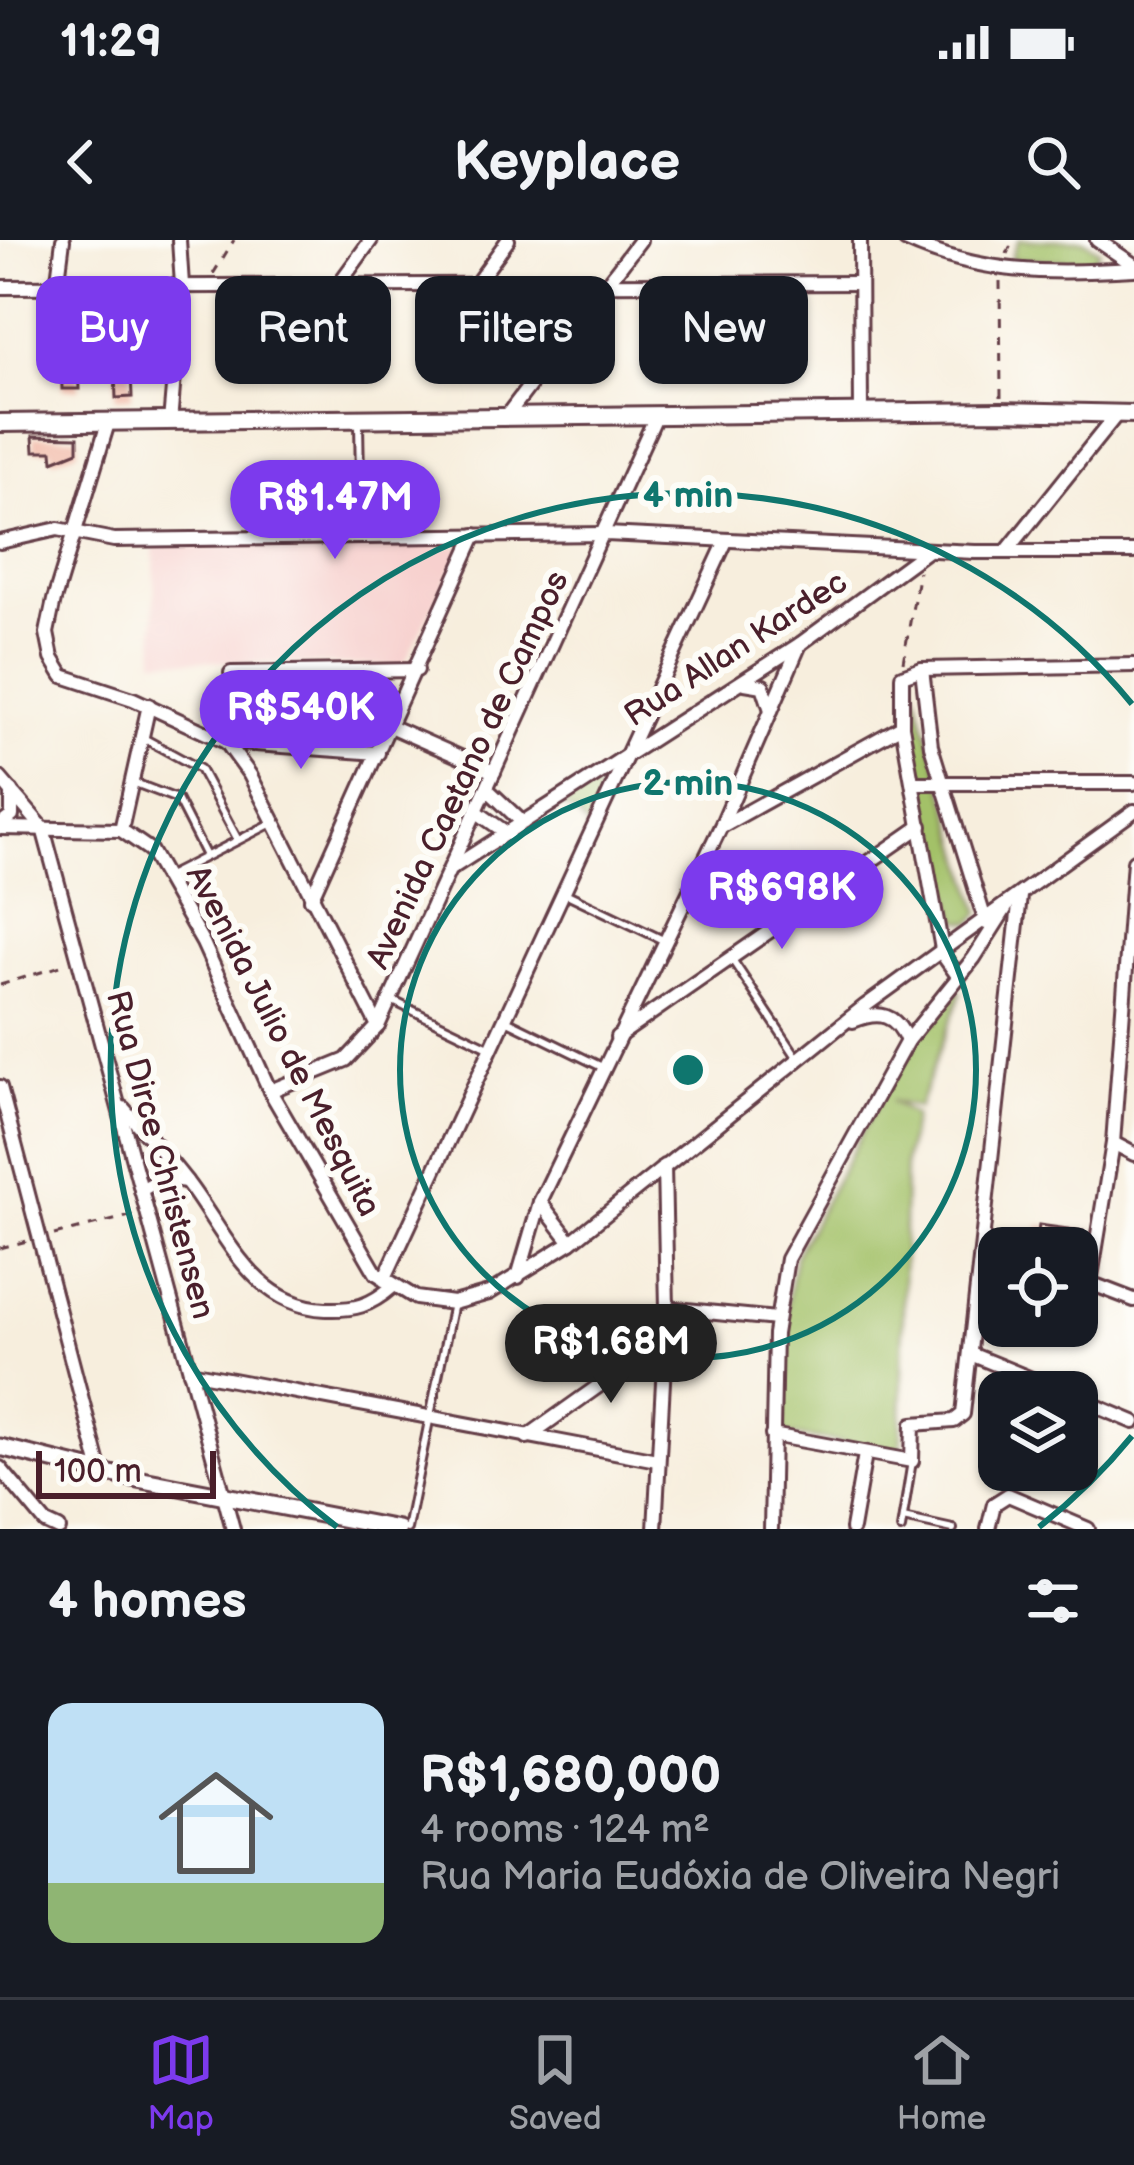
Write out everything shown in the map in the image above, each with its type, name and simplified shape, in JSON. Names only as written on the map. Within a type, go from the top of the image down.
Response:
[{"type":"main road","points":[[0,423],[1001,411],[1125,414]]},
{"type":"street","points":[[58,276],[62,240]]},
{"type":"street","points":[[178,240],[181,276]]},
{"type":"street","points":[[345,276],[371,240]]},
{"type":"street","points":[[482,276],[508,240]]},
{"type":"street","points":[[612,276],[640,240]]},
{"type":"street","points":[[860,240],[862,414]]},
{"type":"street","points":[[904,240],[943,258],[1000,271],[1134,267]]},
{"type":"street","points":[[1097,240],[1134,267]]},
{"type":"street","points":[[615,288],[860,283]]},
{"type":"street","points":[[191,285],[215,285]]},
{"type":"street","points":[[0,287],[36,287]]},
{"type":"street","points":[[170,422],[173,384]]},
{"type":"street","points":[[505,418],[530,384]]},
{"type":"street","points":[[1007,551],[1125,414]]},
{"type":"street","name":"Avenida Caetano de Campos","points":[[270,1091],[346,1060],[378,1026],[656,416]]},
{"type":"street","points":[[108,423],[73,529],[47,633],[52,658],[63,676],[149,705],[226,742],[378,753]]},
{"type":"street","points":[[0,542],[73,529],[114,540],[606,534],[928,550],[1134,552]]},
{"type":"street","points":[[311,899],[475,535]]},
{"type":"street","points":[[118,1103],[187,1182],[248,1270],[277,1297],[296,1306],[347,1310],[373,1304],[388,1284],[726,541]]},
{"type":"street","name":"Rua Allan Kardec","points":[[451,869],[800,644],[928,550]]},
{"type":"street","points":[[518,1277],[540,1202],[721,826],[800,644]]},
{"type":"street","points":[[958,976],[942,947],[902,726],[902,676],[922,669],[1134,665]]},
{"type":"street","points":[[922,669],[940,782],[989,927],[1006,938],[1014,954]]},
{"type":"street","points":[[231,673],[416,670]]},
{"type":"street","points":[[733,686],[757,681],[769,696],[771,711]]},
{"type":"street","points":[[0,827],[121,830],[149,705]]},
{"type":"street","points":[[721,826],[902,726]]},
{"type":"street","points":[[392,727],[494,772]]},
{"type":"street","points":[[226,742],[378,1026]]},
{"type":"street","points":[[0,778],[43,828]]},
{"type":"street","points":[[913,783],[1134,783]]},
{"type":"street","points":[[487,789],[523,823]]},
{"type":"street","points":[[0,827],[12,816],[12,790]]},
{"type":"street","points":[[771,1529],[776,1319],[794,1241],[907,1041],[980,950],[989,927],[1007,905],[1134,811]]},
{"type":"street","points":[[477,812],[508,834]]},
{"type":"street","points":[[616,1038],[921,826]]},
{"type":"street","name":"Rua Dirce Christensen","points":[[43,828],[233,1529]]},
{"type":"street","name":"Avenida Julio de Mesquita","points":[[121,830],[150,850],[168,876],[270,1091],[355,1240],[388,1284]]},
{"type":"street","points":[[1095,1227],[1113,1143],[1134,861]]},
{"type":"street","points":[[986,1227],[1020,896]]},
{"type":"street","points":[[388,1284],[416,1298],[453,1303],[480,1297],[518,1277],[571,1242],[942,947],[964,932],[989,927]]},
{"type":"street","points":[[964,932],[980,950]]},
{"type":"street","points":[[847,1024],[886,1015],[898,1022],[907,1041]]},
{"type":"street","points":[[1119,1024],[1134,1031]]},
{"type":"street","points":[[0,1087],[101,1472]]},
{"type":"street","points":[[1113,1143],[1134,1154]]},
{"type":"street","points":[[655,1529],[667,1308],[664,1166]]},
{"type":"street","points":[[141,1190],[164,1178],[187,1182]]},
{"type":"street","points":[[540,1202],[571,1242]]},
{"type":"street","points":[[1098,1287],[1134,1300]]},
{"type":"street","points":[[772,1435],[912,1461],[913,1424],[954,1421],[962,1414],[978,1304]]},
{"type":"street","points":[[667,1308],[776,1319]]},
{"type":"street","points":[[527,1436],[666,1338]]},
{"type":"street","points":[[973,1354],[1013,1371]]},
{"type":"street","points":[[190,1372],[657,1460]]},
{"type":"street","points":[[1098,1406],[1134,1421]]},
{"type":"street","points":[[0,1447],[101,1472],[402,1529]]},
{"type":"street","points":[[851,1529],[865,1454]]},
{"type":"street","points":[[0,1468],[49,1527]]},
{"type":"street","points":[[988,1529],[994,1504],[1008,1495],[1088,1529]]},
{"type":"lane","points":[[359,420],[361,538]]},
{"type":"lane","points":[[142,737],[200,769],[238,840]]},
{"type":"lane","points":[[131,782],[178,799],[206,856]]},
{"type":"lane","points":[[168,876],[273,823]]},
{"type":"lane","points":[[565,893],[663,940]]},
{"type":"lane","points":[[731,958],[800,1060]]},
{"type":"lane","points":[[391,1000],[493,1049]]},
{"type":"lane","points":[[506,1020],[604,1068]]},
{"type":"lane","points":[[402,1529],[453,1303]]},
{"type":"lane","points":[[901,1529],[912,1461]]},
{"type":"lane","points":[[903,1518],[953,1529]]},
{"type":"path","points":[[207,285],[234,240]]},
{"type":"path","points":[[1000,271],[1001,411]]},
{"type":"path","points":[[902,676],[919,570],[928,550]]},
{"type":"path","points":[[0,985],[79,961]]},
{"type":"path","points":[[0,1248],[147,1212]]},
{"type":"shaded area","points":[[154,544],[463,546],[403,666],[155,660]]},
{"type":"green space","points":[[1018,240],[1083,240],[1100,250],[1095,261],[1011,259]]},
{"type":"green space","points":[[913,683],[980,913],[971,923],[958,920],[923,804],[908,715],[908,685]]},
{"type":"green space","points":[[594,786],[600,798],[589,830],[577,814],[560,806]]},
{"type":"green space","points":[[950,989],[961,993],[918,1108],[891,1101],[914,1116],[905,1160],[901,1451],[784,1434],[783,1332],[795,1256],[882,1096]]},
{"type":"building","points":[[115,384],[131,384],[132,397],[116,398]]},
{"type":"building","points":[[33,436],[78,437],[78,451],[53,461],[52,451],[34,451]]}]
